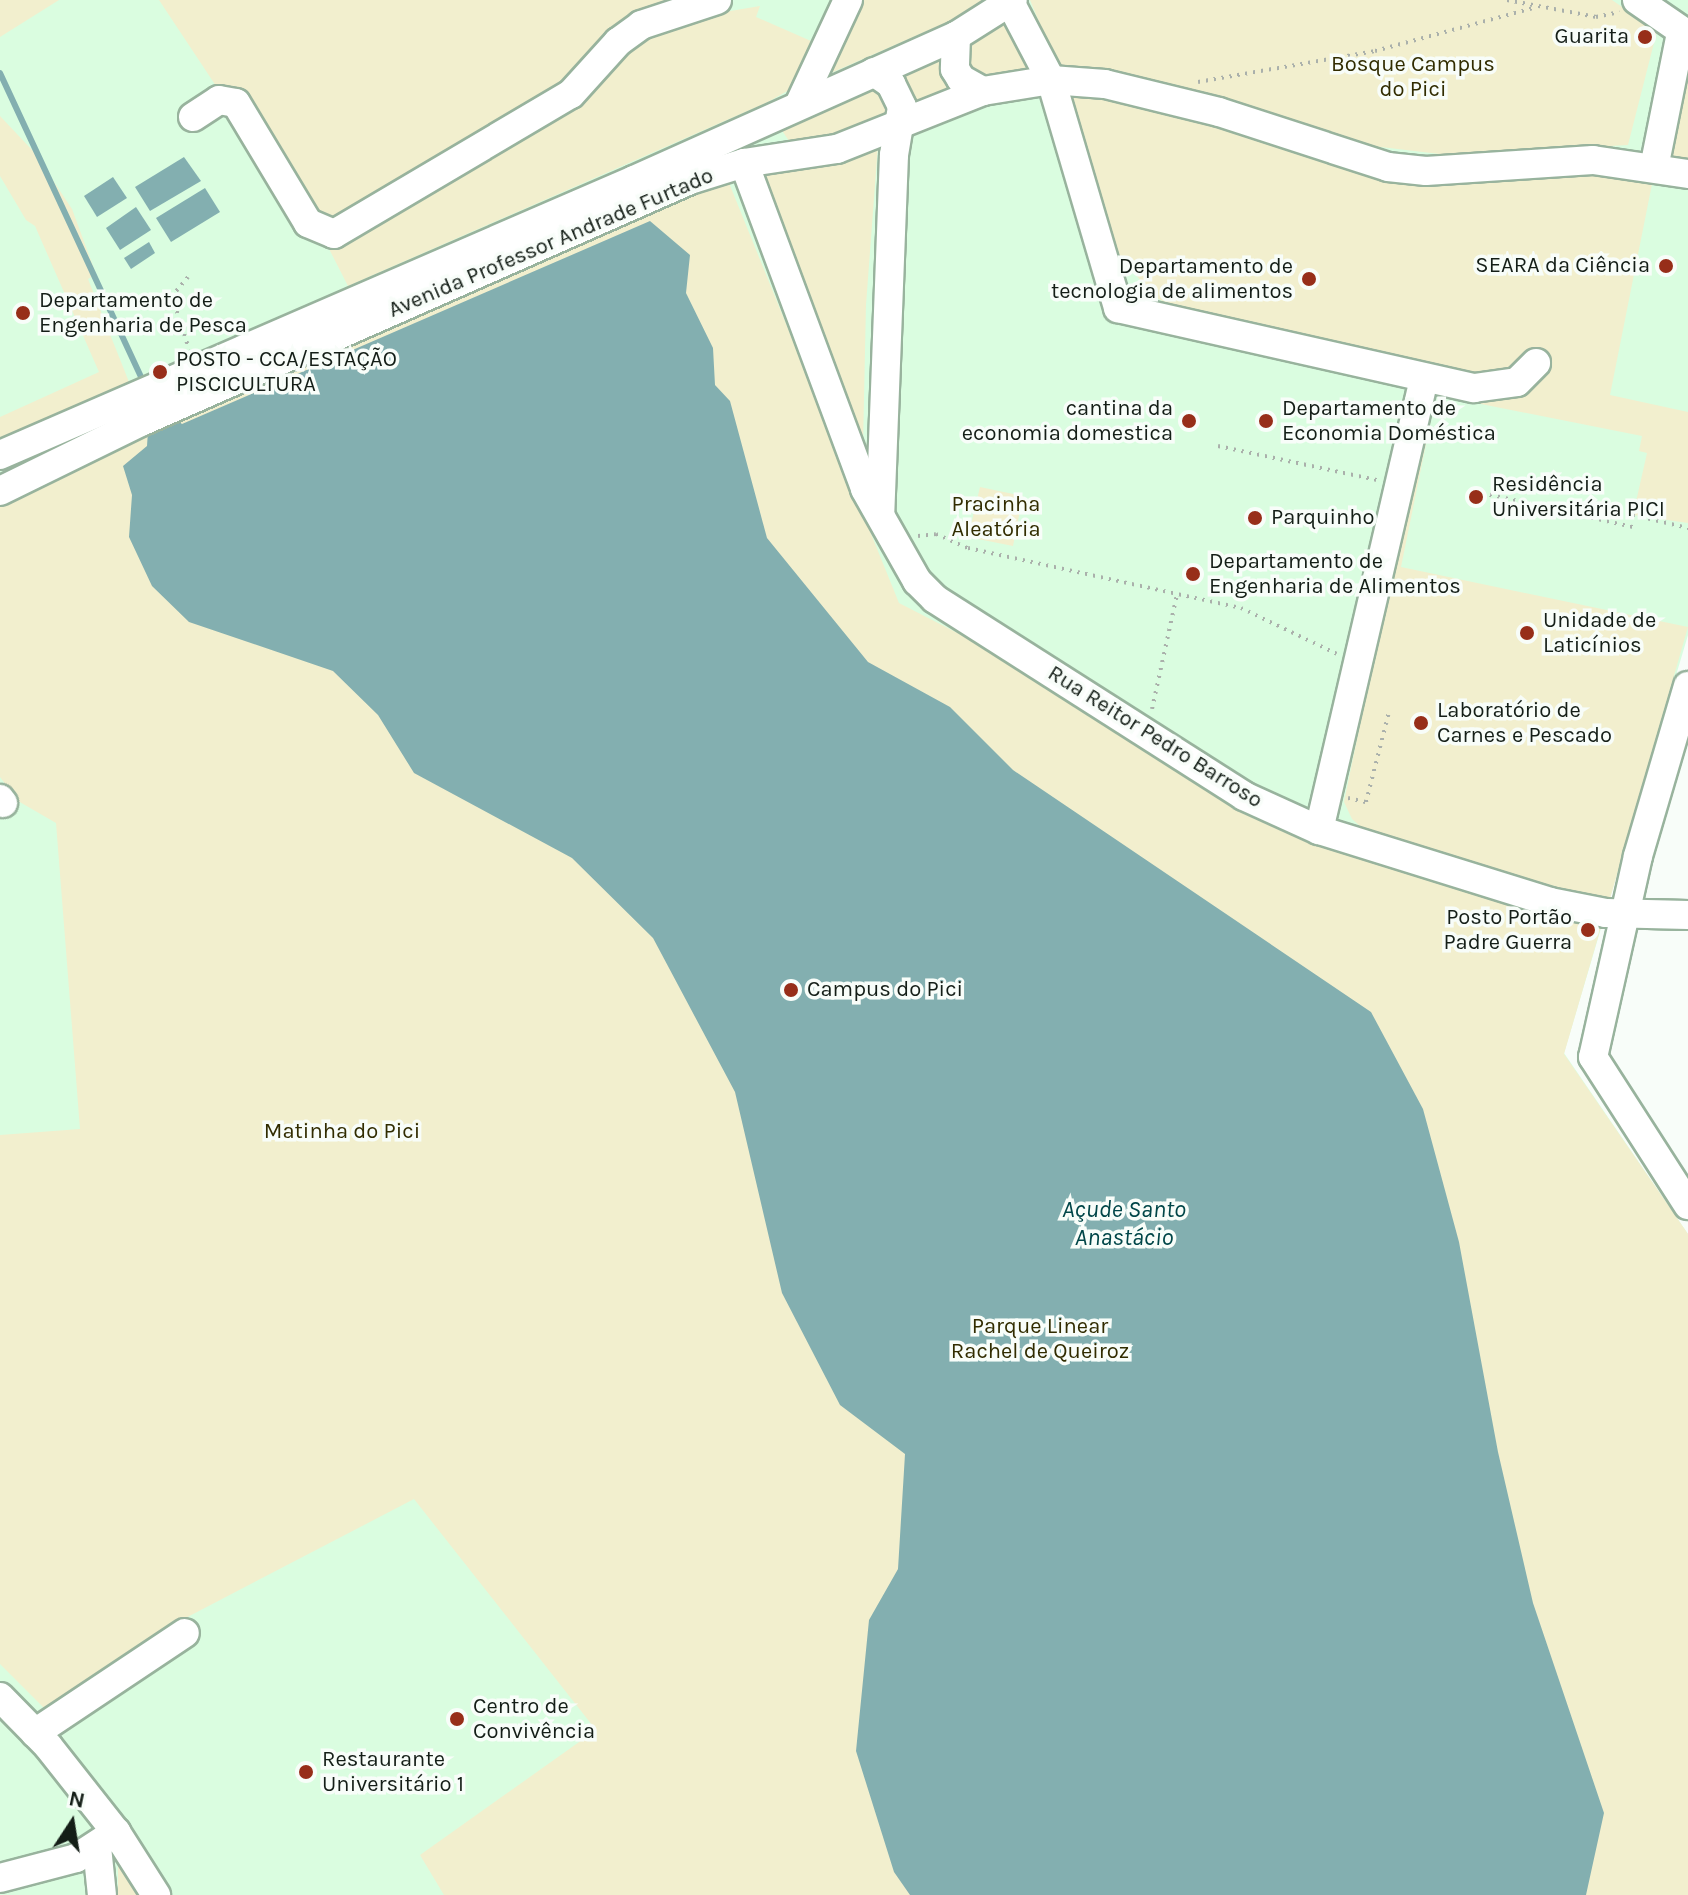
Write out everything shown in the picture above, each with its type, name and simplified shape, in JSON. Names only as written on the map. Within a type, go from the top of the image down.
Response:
[{"type":"street","points":[[193,117],[219,100],[236,103],[308,223],[334,234],[571,94],[618,42],[641,25],[717,0]]},
{"type":"street","points":[[799,105],[848,0]]},
{"type":"street","points":[[1011,1],[1051,80],[1118,308],[1474,388],[1505,385],[1529,374],[1536,363]]},
{"type":"street","name":"Avenida Professor Andrade Furtado","points":[[0,491],[138,410],[799,105],[956,36],[1011,1]]},
{"type":"street","points":[[1640,3],[1685,34],[1654,168]]},
{"type":"street","points":[[956,36],[955,69],[961,79],[983,91]]},
{"type":"street","points":[[874,72],[898,93],[902,107],[895,127],[880,514]]},
{"type":"street","name":"Avenida Professor Andrade Furtado","points":[[168,396],[690,180],[744,163],[837,149],[983,91],[1051,80],[1153,94],[1388,167],[1426,171],[1540,159],[1615,161],[1688,174]]},
{"type":"street","name":"Rua Reitor Pedro Barroso","points":[[744,163],[865,489],[917,581],[935,599],[1244,796],[1319,830],[1550,902],[1624,914],[1688,915]]},
{"type":"street","points":[[1319,830],[1424,378]]},
{"type":"street","name":"Avenida Professor Andrade Furtado","points":[[0,455],[138,410]]},
{"type":"street","points":[[1688,686],[1624,914],[1593,1057],[1688,1205]]},
{"type":"street","points":[[35,1733],[185,1633]]},
{"type":"street","points":[[0,1697],[35,1733],[106,1840],[156,1895]]},
{"type":"street","points":[[0,1878],[76,1858],[106,1840]]},
{"type":"street","points":[[102,1895],[106,1840]]},
{"type":"path","points":[[1507,0],[1533,8],[1596,17],[1640,3]]},
{"type":"path","points":[[1194,83],[1375,51],[1533,8]]},
{"type":"path","points":[[184,336],[172,296],[188,277]]},
{"type":"path","points":[[1218,446],[1399,484]]},
{"type":"path","points":[[1482,493],[1633,527]]},
{"type":"path","points":[[1633,515],[1688,528]]},
{"type":"path","points":[[918,536],[936,534],[968,548],[1241,608],[1358,664]]},
{"type":"path","points":[[1149,720],[1177,594]]},
{"type":"path","points":[[1341,796],[1366,802],[1389,712]]},
{"type":"shaded area","name":"Campus do Pici","points":[[0,0],[1688,0],[1688,635],[1564,1053],[1688,1234],[1688,1895],[0,1895]]},
{"type":"green space","points":[[0,0],[59,0],[0,37]]},
{"type":"green space","points":[[159,0],[675,0],[535,127],[587,99],[628,46],[659,23],[760,6],[756,17],[811,41],[812,49],[789,90],[768,102],[348,286],[325,241],[327,223],[279,168],[223,86],[218,89]]},
{"type":"green space","points":[[859,0],[986,0],[966,14],[824,76]]},
{"type":"green space","name":"Bosque Campus do Pici","points":[[1030,0],[1612,0],[1657,31],[1628,145],[1448,155],[1347,143],[1177,85],[1058,68]]},
{"type":"green space","points":[[1007,19],[1037,68],[989,79],[970,74],[963,55],[967,45]]},
{"type":"green space","points":[[1688,45],[1688,165],[1668,159],[1685,89],[1682,62]]},
{"type":"green space","points":[[942,54],[954,89],[912,107],[891,76]]},
{"type":"green space","points":[[869,86],[889,103],[887,119],[856,131],[791,144],[779,126]]},
{"type":"green space","points":[[1071,91],[1187,111],[1330,162],[1570,170],[1653,179],[1610,395],[1688,412],[1688,523],[1633,515],[1647,453],[1639,451],[1642,436],[1436,395],[1401,567],[1688,627],[1609,902],[1367,832],[1352,819],[1344,802],[1404,511],[1436,387],[1506,398],[1495,381],[1176,307],[1154,297],[1118,253],[1069,98]]},
{"type":"green space","points":[[0,116],[34,152],[72,209],[96,274],[88,279],[131,387],[0,443],[0,417],[99,372],[35,226],[26,220],[0,176]]},
{"type":"green space","points":[[878,145],[866,305],[863,445],[764,171]]},
{"type":"green space","name":"Parque Linear Rachel de Queiroz","points":[[713,180],[729,183],[899,603],[1448,884],[1601,927],[1564,1054],[1688,1234],[1688,1895],[444,1895],[420,1855],[596,1730],[414,1499],[153,1635],[44,1708],[0,1664],[0,1135],[80,1129],[56,823],[18,801],[0,777],[0,507],[39,481]]},
{"type":"green space","name":"Pracinha Aleatória","points":[[980,487],[1023,496],[1013,546],[968,537]]},
{"type":"green space","points":[[118,1864],[137,1895],[118,1895]]},
{"type":"water","points":[[184,157],[201,181],[150,211],[135,187]]},
{"type":"water","points":[[113,177],[127,198],[97,217],[84,196]]},
{"type":"water","points":[[205,188],[220,212],[171,242],[156,218]]},
{"type":"water","points":[[136,207],[151,230],[120,250],[106,228]]},
{"type":"water","name":"Açude Santo Anastácio","points":[[650,221],[690,255],[686,293],[713,348],[715,385],[730,401],[767,538],[868,662],[950,707],[1013,770],[1371,1012],[1423,1109],[1459,1242],[1498,1452],[1533,1603],[1604,1813],[1586,1895],[910,1895],[894,1872],[856,1751],[869,1620],[898,1569],[905,1454],[840,1405],[782,1293],[735,1092],[653,938],[572,858],[414,773],[378,715],[333,671],[189,622],[152,586],[129,537],[132,495],[123,466],[147,446],[148,431],[176,419],[182,424]]},
{"type":"water","points":[[149,242],[155,253],[131,269],[124,258]]},
{"type":"waterway","points":[[0,73],[142,379]]},
{"type":"place","name":"Guarita","points":[[1645,37]]},
{"type":"place","name":"SEARA da Ciência","points":[[1666,266]]},
{"type":"place","name":"Departamento de tecnologia de alimentos","points":[[1309,279]]},
{"type":"place","name":"Departamento de Engenharia de Pesca","points":[[23,313]]},
{"type":"place","name":"POSTO - CCA/ESTAÇÃO PISCICULTURA","points":[[160,372]]},
{"type":"place","name":"cantina da economia domestica","points":[[1189,421]]},
{"type":"place","name":"Departamento de Economia Doméstica","points":[[1266,421]]},
{"type":"place","name":"Residência Universitária PICI","points":[[1476,497]]},
{"type":"place","name":"Parquinho","points":[[1255,518]]},
{"type":"place","name":"Departamento de Engenharia de Alimentos","points":[[1193,574]]},
{"type":"place","name":"Unidade de Laticínios","points":[[1527,633]]},
{"type":"place","name":"Laboratório de Carnes e Pescado","points":[[1421,723]]},
{"type":"place","name":"Posto Portão Padre Guerra","points":[[1588,930]]},
{"type":"place","name":"Campus do Pici","points":[[791,990]]},
{"type":"place","name":"Centro de Convivência","points":[[457,1719]]},
{"type":"place","name":"Restaurante Universitário 1","points":[[306,1772]]},
{"type":"park label","name":"Matinha do Pici","points":[[342,1132]]}]
